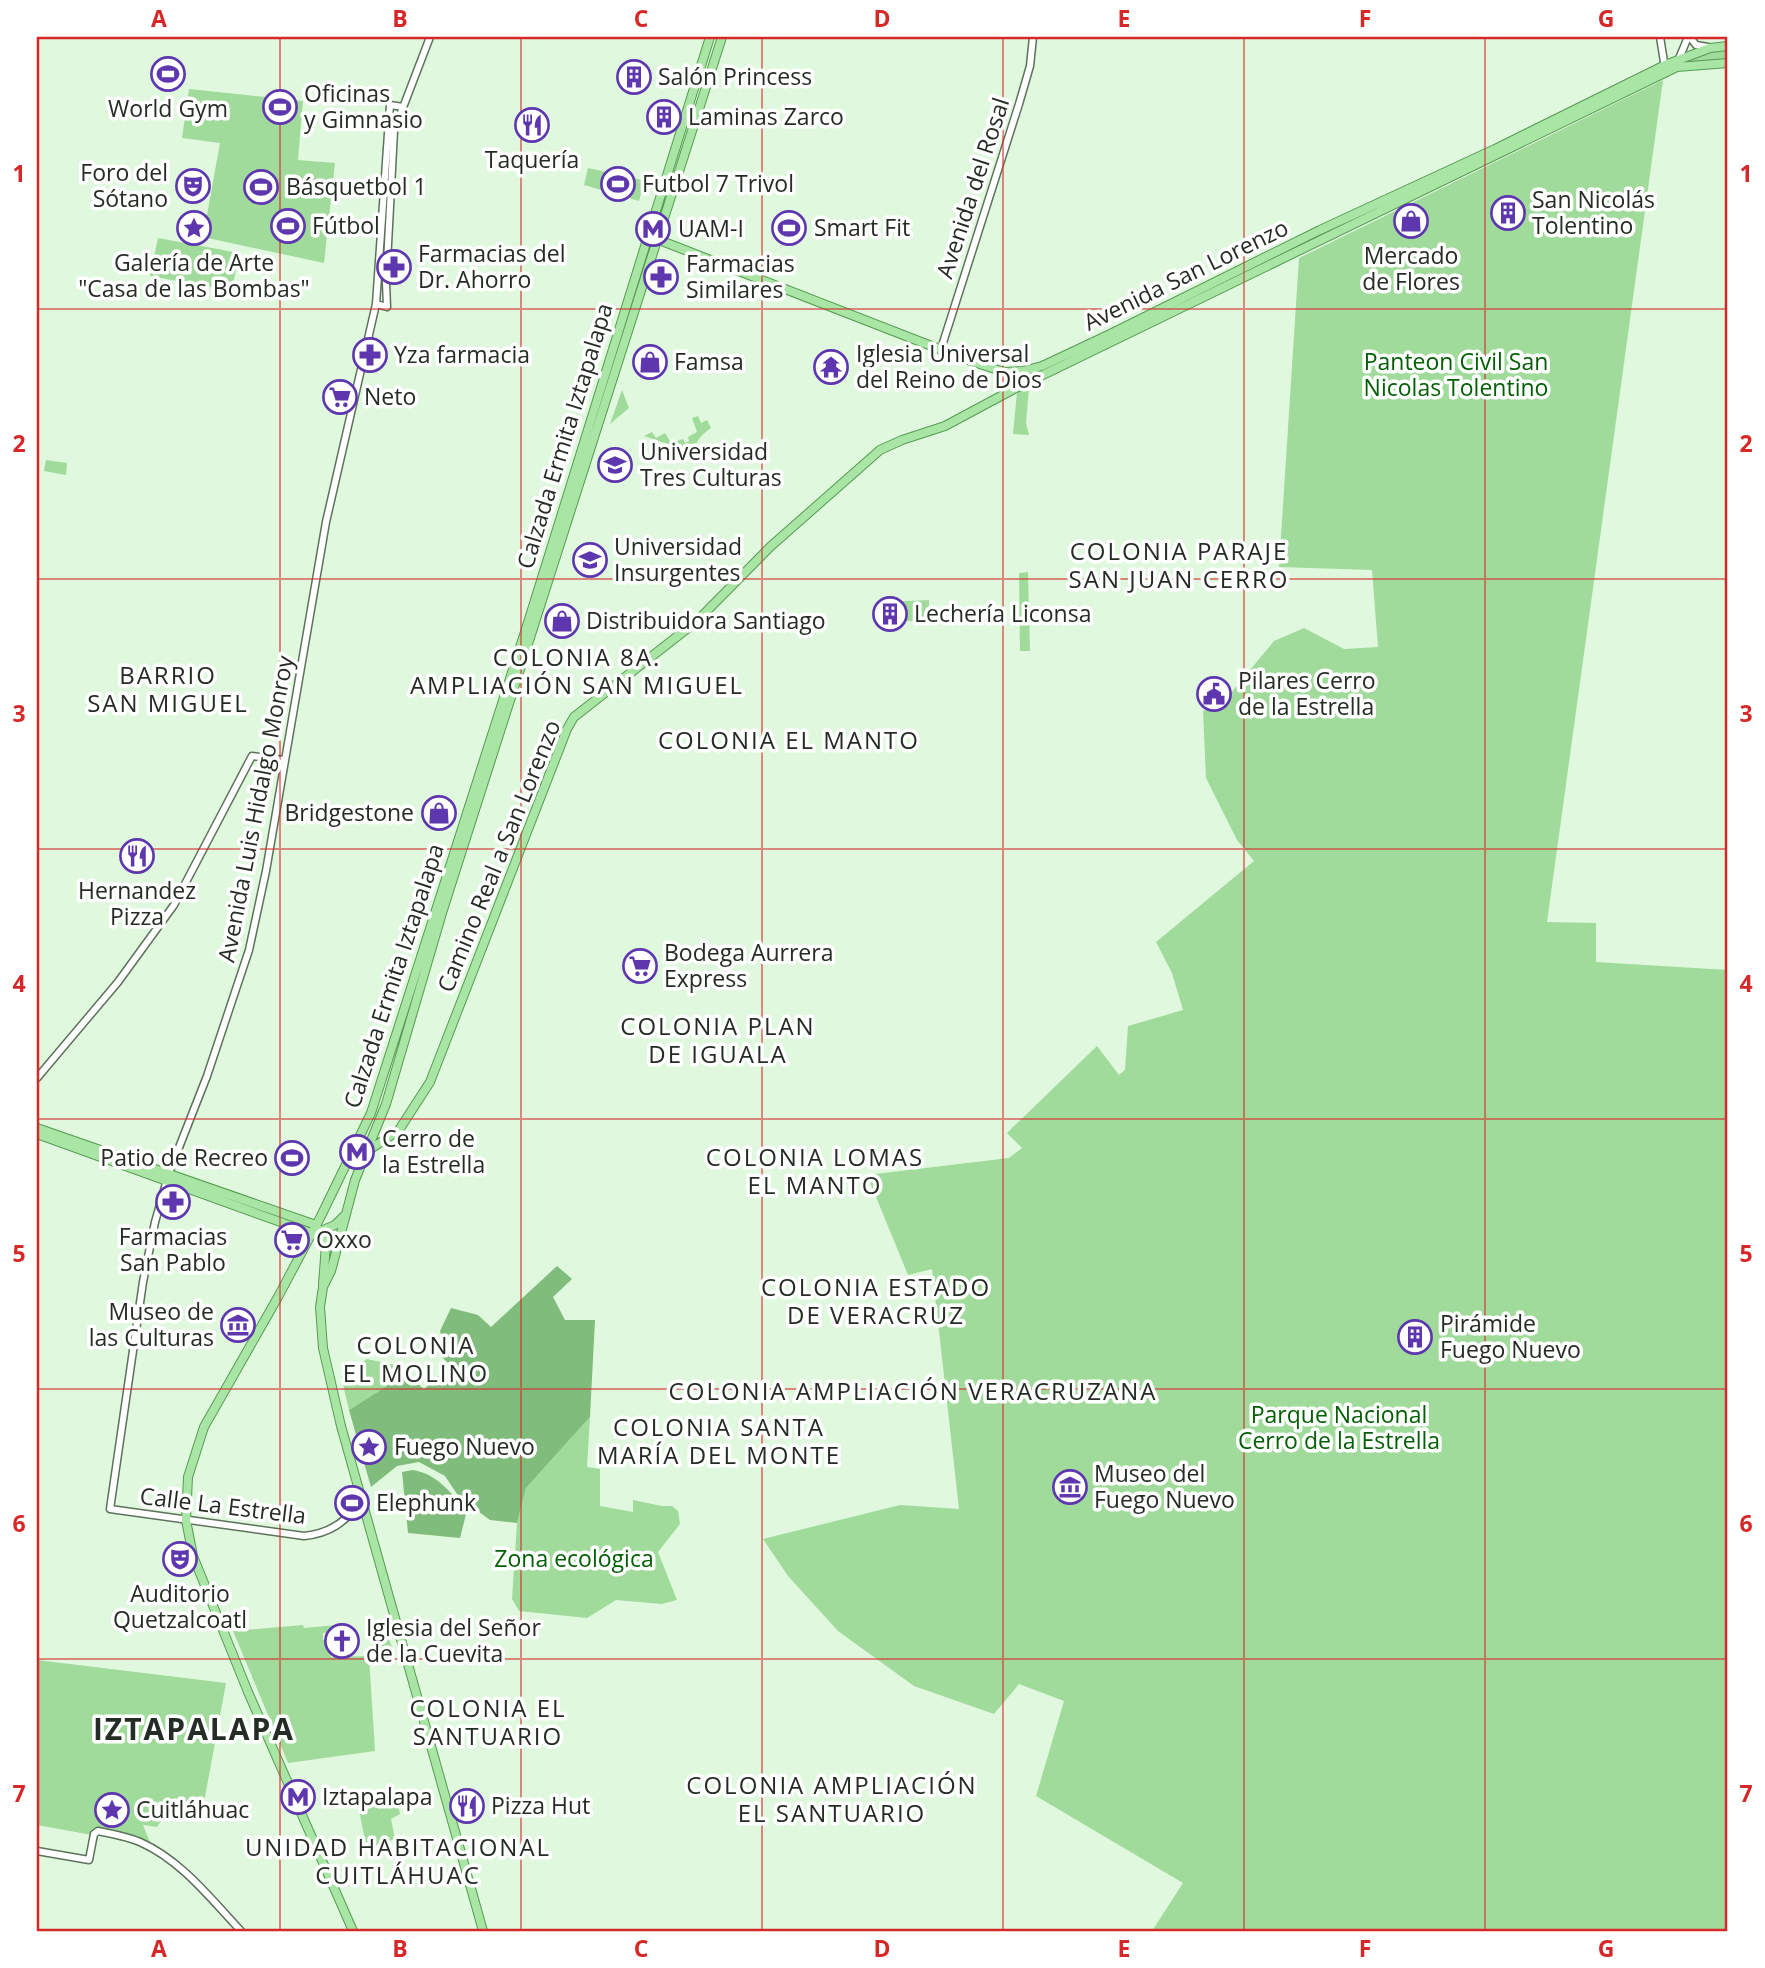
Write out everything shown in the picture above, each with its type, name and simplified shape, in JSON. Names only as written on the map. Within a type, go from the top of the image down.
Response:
[{"type":"main road","name":"Calzada Ermita Iztapalapa","points":[[353,1931],[248,1692],[194,1556],[186,1520],[188,1477],[201,1434],[316,1230],[377,1098],[710,37]]},
{"type":"main road","name":"Calzada Ermita Iztapalapa","points":[[483,1931],[326,1367],[320,1307],[323,1287],[331,1271],[355,1180],[386,1104],[442,913],[722,37]]},
{"type":"main road","name":"Avenida San Lorenzo","points":[[1014,389],[1176,307],[1665,69],[1710,48],[1728,46]]},
{"type":"main road","name":"Avenida San Lorenzo","points":[[1678,64],[1728,63]]},
{"type":"main road","name":"Avenida San Lorenzo","points":[[648,236],[1004,372],[1042,366],[1176,307]]},
{"type":"main road","name":"Camino Real a San Lorenzo","points":[[366,1152],[398,1130],[427,1089],[567,729],[574,717],[672,641],[723,597],[770,547],[880,450],[946,426],[1014,389]]},
{"type":"main road","points":[[37,1128],[316,1230],[338,1223],[348,1210]]},
{"type":"main road","points":[[37,1134],[168,1177]]},
{"type":"main road","points":[[316,1230],[326,1249],[323,1287]]},
{"type":"street","points":[[376,304],[387,307],[394,139],[403,107],[430,37]]},
{"type":"street","name":"Avenida del Rosal","points":[[941,349],[1019,104],[1030,66],[1033,37]]},
{"type":"street","points":[[1660,37],[1665,69]]},
{"type":"street","points":[[1678,64],[1689,37],[1696,45],[1710,48]]},
{"type":"street","name":"Avenida Luis Hidalgo Monroy","points":[[110,1509],[143,1282],[155,1222],[168,1177],[249,950],[266,871],[329,510],[376,304],[390,105],[403,107]]},
{"type":"street","points":[[1004,372],[1014,378],[1014,389]]},
{"type":"street","points":[[37,1078],[118,982],[174,905],[252,756],[284,760]]},
{"type":"street","name":"Calle La Estrella","points":[[110,1509],[304,1536],[327,1532],[363,1502]]},
{"type":"street","points":[[37,1851],[89,1860],[97,1830],[128,1837],[153,1849],[196,1882],[241,1931]]},
{"type":"green space","points":[[1728,47],[1728,61],[1691,64],[1687,61],[1689,55]]},
{"type":"green space","name":"Parque Nacional Cerro de la Estrella","points":[[1663,80],[1547,922],[1596,923],[1596,962],[1728,970],[1728,1931],[1152,1931],[1183,1883],[1036,1796],[1064,1701],[1019,1684],[994,1714],[914,1686],[838,1631],[788,1576],[763,1539],[900,1505],[959,1509],[932,1269],[908,1275],[867,1175],[1009,1158],[1022,1148],[1007,1133],[1097,1046],[1119,1075],[1125,1070],[1128,1026],[1183,1010],[1172,973],[1156,942],[1254,861],[1237,840],[1206,778],[1203,711],[1221,705],[1274,641],[1304,628],[1344,649],[1378,647],[1372,570],[1279,567],[1299,258]]},
{"type":"green space","points":[[189,89],[303,101],[298,160],[335,163],[324,263],[203,237],[220,143],[182,138]]},
{"type":"green space","name":"Futbol 7 Trivol","points":[[588,168],[642,180],[649,179],[651,188],[643,186],[639,201],[584,185]]},
{"type":"green space","points":[[158,238],[239,253],[232,291],[150,276]]},
{"type":"green space","points":[[1029,387],[1026,423],[1029,435],[1013,434],[1017,392]]},
{"type":"green space","points":[[622,390],[629,408],[610,424]]},
{"type":"green space","points":[[698,416],[701,423],[707,420],[711,428],[697,442],[695,453],[644,436],[652,432],[656,438],[665,433],[671,443],[683,439],[685,443],[689,441],[688,437],[697,432],[692,418]]},
{"type":"green space","points":[[46,460],[67,463],[66,475],[44,471]]},
{"type":"green space","points":[[1028,572],[1030,651],[1020,651],[1019,573]]},
{"type":"green space","points":[[929,600],[929,622],[895,620],[895,609],[885,609],[885,602]]},
{"type":"green space","points":[[1204,683],[1223,684],[1223,697],[1203,697]]},
{"type":"green space","name":"Patio de Recreo","points":[[282,1145],[306,1151],[301,1172],[277,1166]]},
{"type":"green space","points":[[557,1266],[572,1279],[553,1297],[565,1320],[595,1320],[590,1417],[526,1488],[517,1523],[490,1520],[459,1497],[445,1476],[419,1462],[397,1466],[371,1487],[349,1410],[387,1386],[395,1365],[424,1389],[450,1365],[435,1350],[442,1338],[440,1331],[451,1308],[478,1315],[491,1327]]},
{"type":"green space","points":[[367,1359],[395,1365],[387,1386],[349,1410],[341,1376]]},
{"type":"green space","name":"Zona ecológica","points":[[590,1417],[587,1467],[600,1469],[600,1506],[633,1512],[633,1500],[672,1506],[678,1511],[680,1524],[658,1552],[677,1600],[662,1604],[616,1600],[587,1618],[519,1611],[512,1599],[517,1523],[526,1488]]},
{"type":"green space","points":[[413,1470],[437,1480],[467,1510],[460,1538],[408,1533],[402,1472]]},
{"type":"green space","points":[[303,1625],[304,1628],[337,1625],[337,1632],[323,1633],[323,1640],[326,1641],[327,1649],[330,1649],[331,1657],[369,1656],[375,1751],[288,1763],[233,1631]]},
{"type":"green space","points":[[371,1628],[386,1632],[395,1655],[373,1656]]},
{"type":"green space","points":[[37,1660],[226,1683],[203,1808],[167,1803],[166,1813],[157,1827],[143,1825],[152,1847],[96,1829],[92,1835],[37,1825]]},
{"type":"green space","points":[[397,1798],[400,1814],[391,1819],[395,1839],[367,1849],[359,1811]]},
{"type":"place","name":"World Gym","points":[[168,74]]},
{"type":"place","name":"Salón Princess","points":[[634,77]]},
{"type":"place","name":"Oficinas y Gimnasio","points":[[280,107]]},
{"type":"place","name":"Laminas Zarco","points":[[664,117]]},
{"type":"place","name":"Taquería","points":[[532,125]]},
{"type":"place","name":"Futbol 7 Trivol","points":[[618,184]]},
{"type":"place","name":"Foro del Sótano","points":[[193,186]]},
{"type":"place","name":"Básquetbol 1","points":[[261,187]]},
{"type":"place","name":"San Nicolás Tolentino","points":[[1508,213]]},
{"type":"place","name":"Mercado de Flores","points":[[1411,221]]},
{"type":"place","name":"Fútbol","points":[[288,226]]},
{"type":"place","name":"Galería de Arte \"Casa de las Bombas\"","points":[[194,228]]},
{"type":"place","name":"Smart Fit","points":[[789,228]]},
{"type":"place","name":"UAM-I","points":[[653,229]]},
{"type":"place","name":"Farmacias del Dr. Ahorro","points":[[394,267]]},
{"type":"place","name":"Farmacias Similares","points":[[661,277]]},
{"type":"place","name":"Yza farmacia","points":[[370,355]]},
{"type":"place","name":"Famsa","points":[[650,362]]},
{"type":"place","name":"Iglesia Universal del Reino de Dios","points":[[831,367]]},
{"type":"place","name":"Neto","points":[[340,397]]},
{"type":"place","name":"Universidad Tres Culturas","points":[[615,465]]},
{"type":"place","name":"Universidad Insurgentes","points":[[590,560]]},
{"type":"place","name":"Lechería Liconsa","points":[[890,614]]},
{"type":"place","name":"Distribuidora Santiago","points":[[562,621]]},
{"type":"place","name":"Pilares Cerro de la Estrella","points":[[1214,694]]},
{"type":"place","name":"Bridgestone","points":[[439,813]]},
{"type":"place","name":"Hernandez Pizza","points":[[137,856]]},
{"type":"place","name":"Bodega Aurrera Express","points":[[640,966]]},
{"type":"place","name":"Cerro de la Estrella","points":[[357,1152]]},
{"type":"place","name":"Patio de Recreo","points":[[292,1158]]},
{"type":"place","name":"Farmacias San Pablo","points":[[173,1202]]},
{"type":"place","name":"Oxxo","points":[[292,1240]]},
{"type":"place","name":"Museo de las Culturas","points":[[238,1325]]},
{"type":"place","name":"Pirámide Fuego Nuevo","points":[[1415,1337]]},
{"type":"place","name":"Fuego Nuevo","points":[[369,1447]]},
{"type":"place","name":"Museo del Fuego Nuevo","points":[[1070,1487]]},
{"type":"place","name":"Elephunk","points":[[352,1503]]},
{"type":"place","name":"Auditorio Quetzalcoatl","points":[[180,1559]]},
{"type":"place","name":"Iglesia del Señor de la Cuevita","points":[[342,1641]]},
{"type":"place","name":"Iztapalapa","points":[[298,1797]]},
{"type":"place","name":"Pizza Hut","points":[[467,1806]]},
{"type":"place","name":"Cuitláhuac","points":[[112,1810]]},
{"type":"district","name":"COLONIA PARAJE SAN JUAN CERRO","points":[[1179,566]]},
{"type":"district","name":"COLONIA 8A. AMPLIACIÓN SAN MIGUEL","points":[[577,672]]},
{"type":"district","name":"BARRIO SAN MIGUEL","points":[[168,690]]},
{"type":"district","name":"COLONIA EL MANTO","points":[[789,741]]},
{"type":"district","name":"COLONIA PLAN DE IGUALA","points":[[718,1041]]},
{"type":"district","name":"COLONIA LOMAS EL MANTO","points":[[815,1172]]},
{"type":"district","name":"COLONIA ESTADO DE VERACRUZ","points":[[876,1302]]},
{"type":"district","name":"COLONIA EL MOLINO","points":[[416,1360]]},
{"type":"district","name":"COLONIA AMPLIACIÓN VERACRUZANA","points":[[913,1392]]},
{"type":"district","name":"COLONIA SANTA MARÍA DEL MONTE","points":[[719,1442]]},
{"type":"district","name":"COLONIA EL SANTUARIO","points":[[488,1723]]},
{"type":"district","name":"IZTAPALAPA","points":[[194,1730]]},
{"type":"district","name":"COLONIA AMPLIACIÓN EL SANTUARIO","points":[[832,1800]]},
{"type":"district","name":"UNIDAD HABITACIONAL CUITLÁHUAC","points":[[398,1862]]},
{"type":"park label","name":"Panteon Civil San Nicolas Tolentino","points":[[1456,375]]}]
